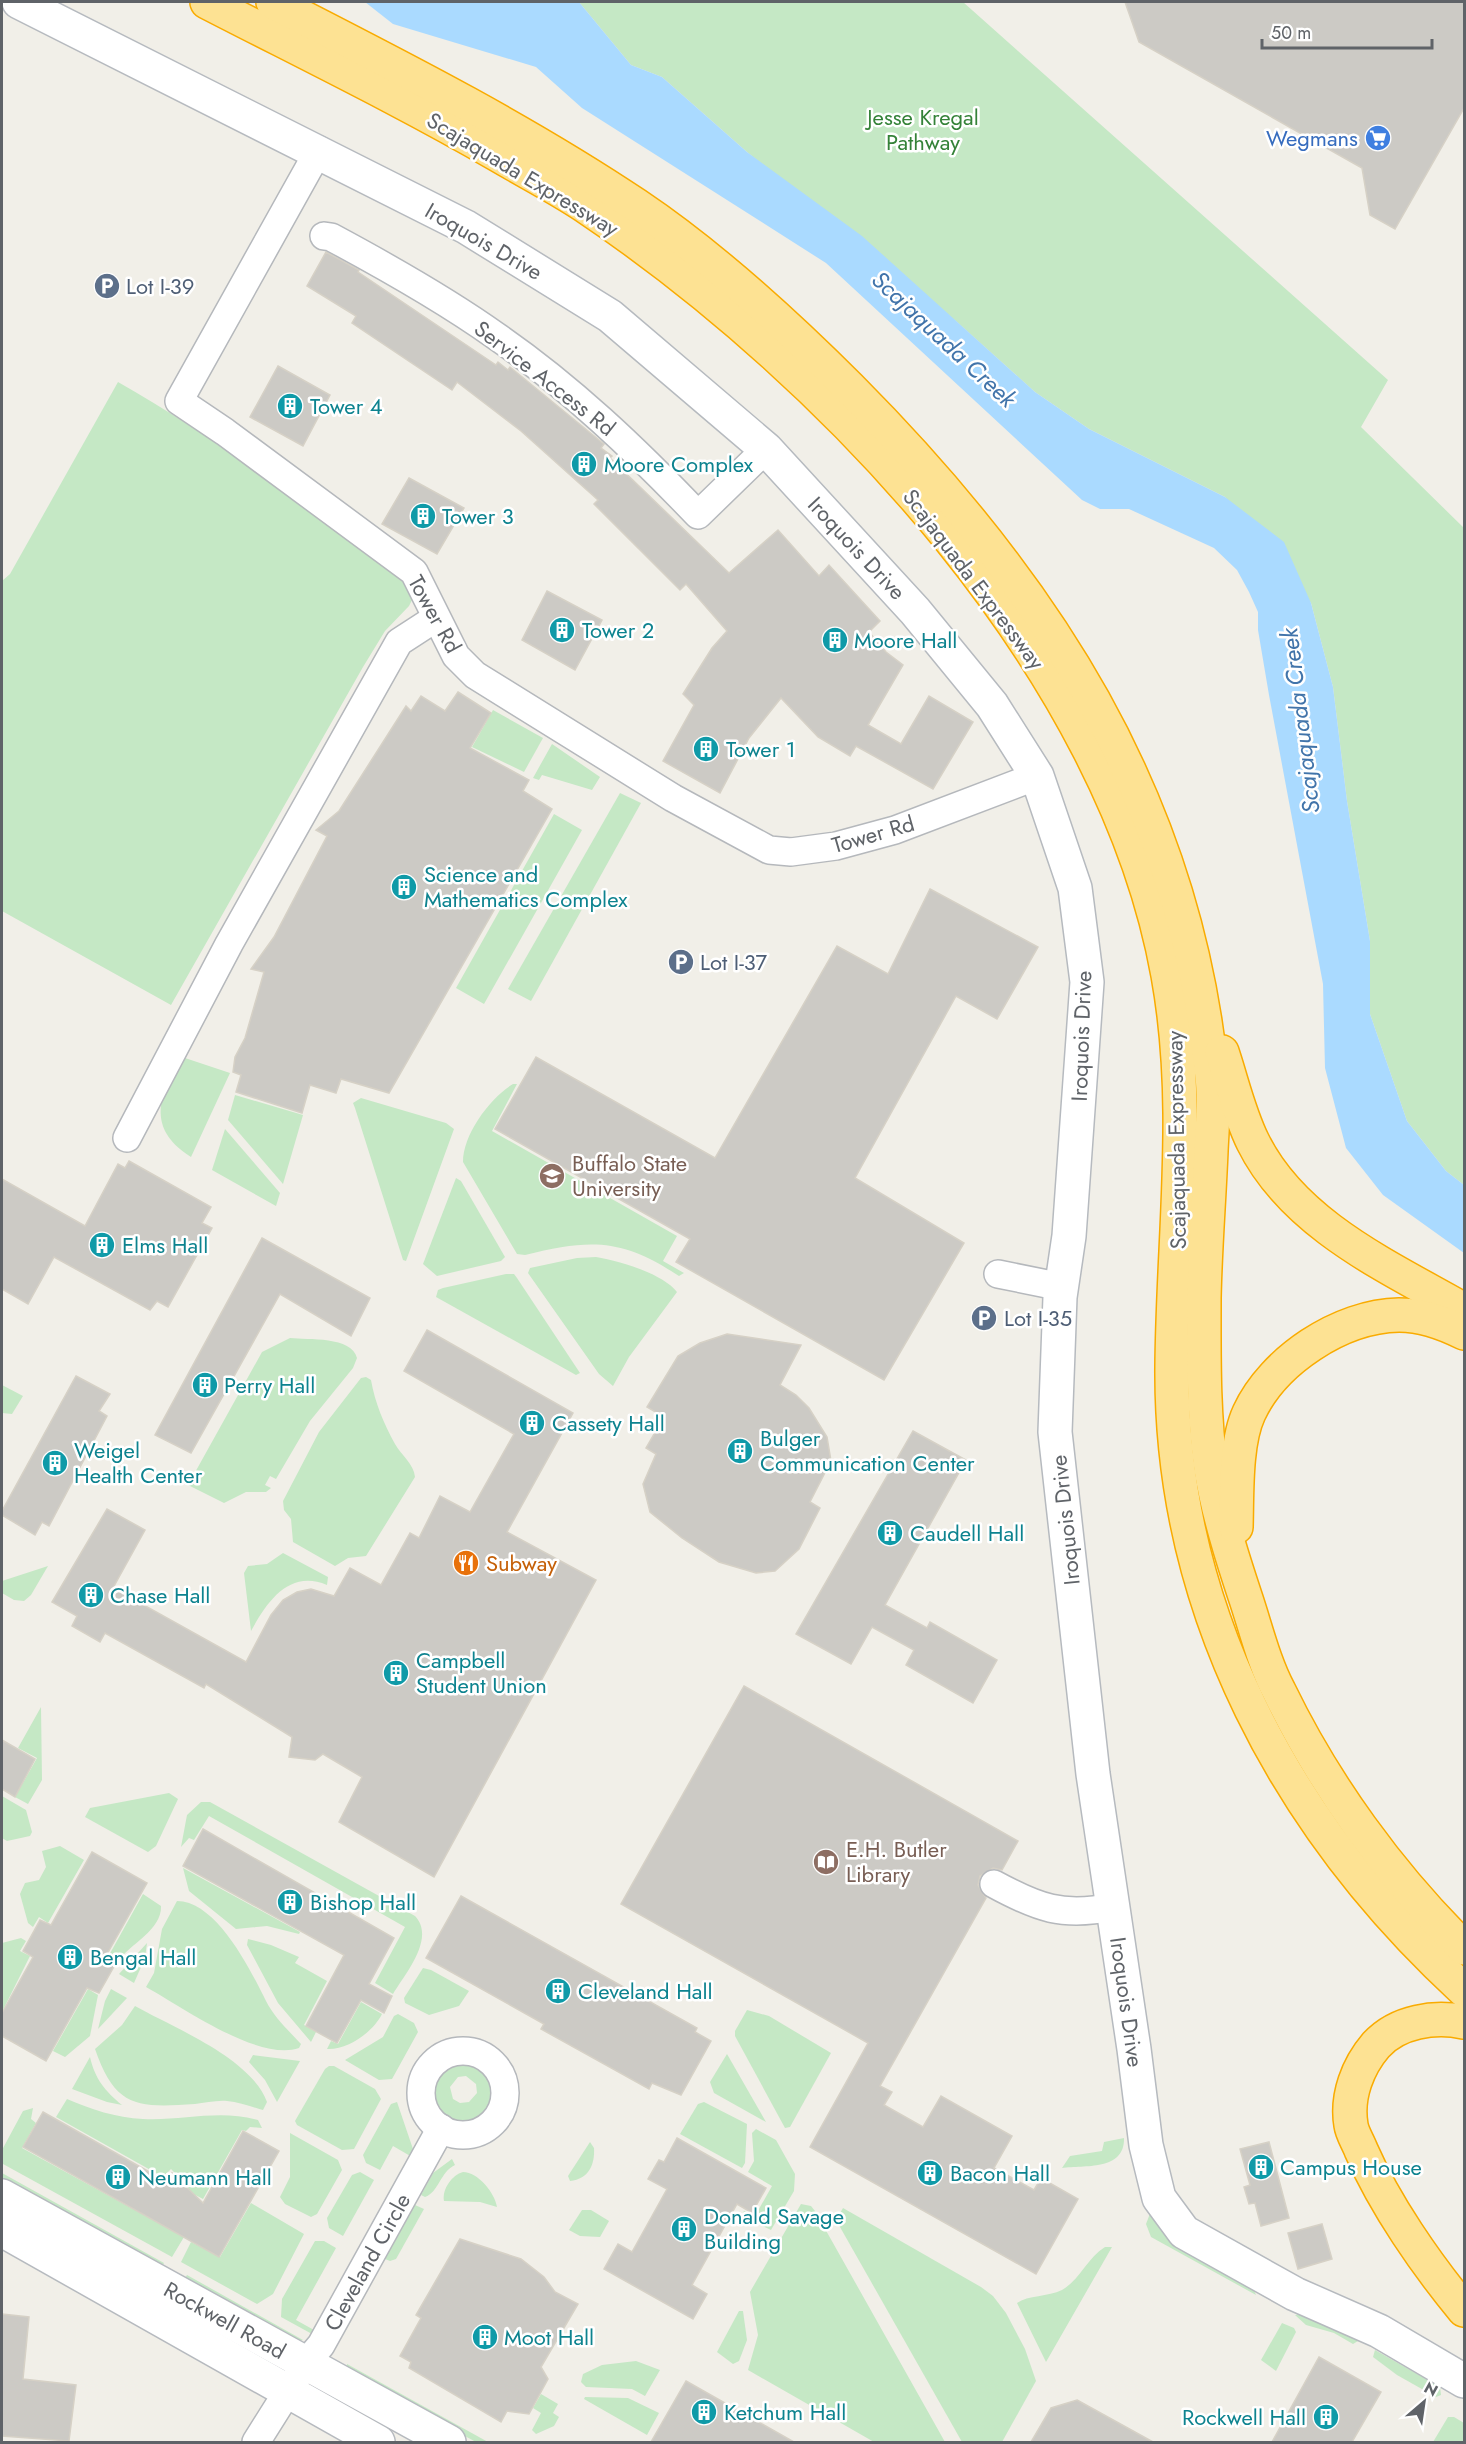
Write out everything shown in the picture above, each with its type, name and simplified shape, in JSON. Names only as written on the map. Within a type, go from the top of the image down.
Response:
[{"type":"highway","name":"Scajaquada Expressway","points":[[207,2],[437,120],[584,205],[729,314],[794,372],[855,432],[909,491],[1004,611],[1047,674],[1102,777],[1127,832],[1156,915],[1169,980],[1179,1064],[1181,1152],[1172,1374],[1176,1440],[1191,1535],[1209,1608],[1260,1728],[1324,1835],[1360,1882],[1464,1990]]},
{"type":"highway","name":"Scajaquada Expressway","points":[[273,2],[435,85],[639,207],[724,273],[798,337],[941,483],[982,535],[1086,684],[1158,833],[1181,908],[1198,976],[1213,1083],[1204,1297],[1210,1467],[1235,1568],[1276,1686],[1314,1755],[1387,1861],[1431,1916],[1464,1948]]},
{"type":"highway","points":[[1198,976],[1242,1115],[1254,1143],[1274,1173],[1301,1205],[1326,1226],[1393,1270],[1457,1318]]},
{"type":"highway","points":[[1235,1568],[1240,1451],[1248,1415],[1269,1379],[1289,1359],[1316,1342],[1371,1319],[1398,1315],[1457,1318]]},
{"type":"highway","points":[[1464,2022],[1427,2019],[1383,2037],[1369,2053],[1356,2076],[1350,2106],[1351,2126],[1384,2198],[1464,2310]]},
{"type":"street","name":"Iroquois Drive","points":[[19,2],[319,150],[466,227],[610,316],[766,449],[915,611],[992,705],[1037,776],[1075,888],[1087,982],[1069,1236],[1062,1287],[1055,1432],[1093,1774],[1146,2145],[1159,2198],[1184,2232],[1295,2294],[1379,2331],[1464,2381]]},
{"type":"street","name":"Tower Rd","points":[[319,150],[179,402],[225,432],[414,572],[456,656],[475,675],[673,798],[769,850],[813,850],[876,835],[1037,776]]},
{"type":"street","name":"Service Access Rd","points":[[324,236],[331,237],[381,264],[497,336],[636,450],[698,515],[766,449]]},
{"type":"street","points":[[127,1138],[230,944],[399,642],[436,618]]},
{"type":"street","points":[[998,1274],[1062,1287]]},
{"type":"street","points":[[994,1884],[1043,1908],[1097,1910],[1113,1907]]},
{"type":"street","name":"Cleveland Circle","points":[[256,2442],[305,2364],[321,2345],[441,2128]]},
{"type":"street","name":"Rockwell Road","points":[[2,2196],[449,2442]]},
{"type":"street","name":"Rockwell Road","points":[[2,2230],[378,2442]]},
{"type":"green space","name":"Jesse Kregal Pathway","points":[[579,2],[963,2],[1388,380],[1361,427],[1464,528],[1464,1185],[1446,1171],[1407,1121],[1370,1014],[1370,941],[1347,801],[1333,687],[1311,603],[1225,497],[1089,429],[1035,392],[957,322],[747,152],[662,77],[631,65]]},
{"type":"green space","points":[[118,382],[228,450],[404,574],[413,598],[409,606],[385,631],[363,667],[171,1005],[2,911],[2,581],[10,574]]},
{"type":"green space","points":[[493,710],[543,738],[524,772],[472,747]]},
{"type":"green space","points":[[552,744],[600,777],[592,790],[542,775],[539,780],[533,778]]},
{"type":"green space","points":[[620,793],[641,803],[531,1001],[508,989]]},
{"type":"green space","points":[[554,814],[582,830],[484,1004],[456,988]]},
{"type":"green space","points":[[179,1056],[230,1073],[191,1157],[176,1146],[167,1135],[162,1123],[162,1098]]},
{"type":"green space","points":[[513,1084],[517,1084],[492,1131],[677,1236],[663,1261],[684,1273],[679,1276],[640,1254],[605,1245],[569,1246],[525,1255],[517,1254],[463,1162],[468,1140],[479,1118],[495,1098]]},
{"type":"green space","points":[[235,1095],[303,1115],[283,1184],[228,1120]]},
{"type":"green space","points":[[361,1098],[446,1123],[454,1129],[406,1261],[403,1260],[353,1103]]},
{"type":"green space","points":[[225,1129],[280,1193],[276,1206],[212,1170]]},
{"type":"green space","points":[[456,1178],[461,1181],[505,1257],[501,1261],[437,1276],[423,1264]]},
{"type":"green space","points":[[596,1257],[616,1261],[651,1274],[677,1292],[629,1357],[613,1386],[599,1374],[528,1273],[530,1268],[577,1258]]},
{"type":"green space","points":[[514,1274],[517,1278],[580,1373],[576,1375],[436,1297],[438,1290],[443,1288]]},
{"type":"green space","points":[[290,1338],[328,1340],[347,1346],[357,1358],[353,1368],[310,1421],[276,1479],[270,1476],[265,1485],[271,1488],[266,1492],[246,1492],[224,1503],[188,1485],[262,1352]]},
{"type":"green space","points":[[366,1377],[371,1380],[377,1405],[387,1429],[412,1468],[415,1477],[366,1556],[348,1558],[335,1566],[293,1542],[291,1519],[284,1510],[283,1501],[319,1432],[361,1378]]},
{"type":"green space","points":[[2,1385],[23,1396],[12,1414],[2,1413]]},
{"type":"green space","points":[[283,1553],[328,1577],[327,1585],[313,1581],[301,1581],[290,1585],[272,1599],[251,1631],[244,1573],[248,1566],[267,1564]]},
{"type":"green space","points":[[48,1566],[31,1595],[24,1601],[14,1600],[2,1593],[2,1581]]},
{"type":"green space","points":[[41,1707],[42,1780],[28,1804],[15,1797],[37,1758],[18,1748]]},
{"type":"green space","points":[[169,1793],[178,1799],[156,1846],[148,1852],[85,1817],[90,1808]]},
{"type":"green space","points":[[2,1796],[26,1810],[32,1832],[30,1836],[7,1841],[2,1838]]},
{"type":"green space","points":[[201,1802],[210,1802],[415,1916],[421,1925],[420,1945],[411,1966],[393,1994],[375,1983],[405,1927],[209,1816],[194,1840],[189,1838],[181,1847],[187,1815]]},
{"type":"green space","points":[[60,1846],[84,1860],[48,1923],[39,1917],[33,1927],[28,1923],[20,1894],[25,1883],[39,1880],[46,1867],[42,1851]]},
{"type":"green space","points":[[183,1868],[300,1932],[299,1934],[267,1926],[236,1929],[189,1891]]},
{"type":"green space","points":[[143,1894],[161,1906],[160,1915],[151,1930],[117,1962],[108,1957]]},
{"type":"green space","points":[[177,1901],[192,1904],[206,1912],[219,1925],[242,1956],[273,2012],[301,2044],[299,2048],[282,2050],[263,2047],[243,2040],[200,2019],[146,1987],[154,1973],[162,1929]]},
{"type":"green space","points":[[21,1938],[26,1941],[20,1951],[30,1956],[2,2012],[2,1943]]},
{"type":"green space","points":[[248,1939],[271,1945],[299,1957],[295,1963],[327,1981],[304,2025],[316,2032],[311,2042],[278,2003],[247,1945]]},
{"type":"green space","points":[[147,1943],[145,1958],[134,1983],[119,1974]]},
{"type":"green space","points":[[423,1968],[469,1991],[459,2006],[429,2015],[405,2003],[404,1998]]},
{"type":"green space","points":[[88,1989],[98,1995],[90,2036],[65,2057],[53,2051]]},
{"type":"green space","points":[[111,1989],[127,1998],[98,2029],[105,2001]]},
{"type":"green space","points":[[361,2002],[382,2014],[378,2021],[359,2039],[335,2049],[327,2049],[331,2041],[338,2044]]},
{"type":"green space","points":[[135,2006],[190,2034],[228,2058],[258,2086],[267,2102],[263,2110],[236,2102],[223,2101],[175,2105],[144,2104],[120,2093],[111,2083],[95,2049],[122,2025]]},
{"type":"green space","points":[[747,2010],[769,2016],[831,2053],[790,2127],[785,2128],[735,2036],[735,2031]]},
{"type":"green space","points":[[398,2014],[414,2023],[418,2032],[392,2079],[379,2080],[345,2060],[383,2037],[394,2016]]},
{"type":"green space","points":[[727,2054],[766,2122],[714,2093],[710,2082]]},
{"type":"green space","points":[[253,2055],[300,2061],[277,2102],[265,2080],[249,2062]]},
{"type":"green space","points":[[90,2057],[102,2084],[122,2105],[72,2089]]},
{"type":"green space","points":[[466,2059],[478,2063],[491,2080],[492,2102],[487,2111],[478,2118],[466,2121],[452,2119],[442,2112],[436,2102],[434,2091],[436,2079],[442,2069],[452,2062]],"holes":[[[466,2076],[476,2084],[477,2093],[469,2102],[460,2103],[453,2099],[450,2087],[458,2077]]]},
{"type":"green space","points":[[334,2066],[375,2089],[381,2099],[354,2149],[342,2150],[297,2125],[295,2121],[325,2069]]},
{"type":"green space","points":[[67,2099],[123,2117],[158,2119],[229,2115],[258,2120],[262,2128],[250,2127],[246,2131],[242,2130],[203,2199],[180,2187],[183,2181],[171,2169],[163,2177],[56,2117]]},
{"type":"green space","points":[[397,2102],[414,2152],[412,2157],[393,2146],[380,2170],[366,2163],[363,2155],[391,2104]]},
{"type":"green space","points":[[704,2102],[747,2124],[745,2163],[742,2168],[680,2134],[698,2104]]},
{"type":"green space","points":[[33,2108],[31,2119],[36,2123],[22,2148],[184,2237],[172,2257],[3,2164],[2,2150],[23,2111]]},
{"type":"green space","points":[[756,2129],[776,2140],[795,2174],[794,2191],[771,2230],[741,2216],[744,2211],[755,2216],[772,2186],[748,2172],[754,2161],[752,2133]]},
{"type":"green space","points":[[290,2133],[338,2160],[342,2170],[317,2214],[311,2217],[285,2204],[280,2197],[290,2177]]},
{"type":"green space","points":[[1124,2138],[1123,2149],[1111,2161],[1092,2166],[1062,2168],[1070,2156],[1102,2151],[1104,2142]]},
{"type":"green space","points":[[590,2142],[594,2148],[594,2154],[590,2170],[577,2180],[570,2181],[568,2176]]},
{"type":"green space","points":[[452,2159],[455,2165],[446,2172],[433,2191],[425,2197],[421,2195],[433,2173]]},
{"type":"green space","points":[[360,2172],[374,2180],[343,2236],[329,2228],[327,2218],[352,2175]]},
{"type":"green space","points":[[463,2172],[480,2179],[485,2184],[496,2201],[497,2207],[480,2202],[444,2201],[449,2183]]},
{"type":"green space","points":[[2,2173],[164,2263],[161,2268],[2,2180]]},
{"type":"green space","points":[[251,2203],[304,2234],[273,2294],[257,2304],[181,2262],[191,2242],[220,2257]]},
{"type":"green space","points":[[801,2204],[811,2206],[815,2211],[945,2442],[874,2442],[748,2370],[758,2335],[750,2292]]},
{"type":"green space","points":[[415,2205],[424,2209],[396,2259],[390,2261],[385,2259]]},
{"type":"green space","points":[[843,2208],[981,2287],[993,2296],[1006,2313],[1025,2349],[1036,2381],[1002,2442],[962,2442],[836,2220]]},
{"type":"green space","points":[[582,2210],[591,2210],[609,2221],[600,2237],[580,2236],[569,2230]]},
{"type":"green space","points":[[1151,2211],[1253,2288],[1256,2295],[1151,2237],[1146,2224]]},
{"type":"green space","points":[[315,2241],[324,2241],[336,2248],[296,2320],[314,2330],[312,2334],[281,2317],[282,2299]]},
{"type":"green space","points":[[1105,2247],[1112,2247],[1046,2362],[1017,2303],[1062,2290],[1074,2281],[1093,2257]]},
{"type":"green space","points":[[187,2275],[303,2340],[299,2341],[183,2281]]},
{"type":"green space","points":[[739,2311],[743,2311],[747,2340],[739,2361],[733,2364],[717,2352]]},
{"type":"green space","points":[[1295,2315],[1315,2317],[1358,2341],[1353,2344],[1334,2333],[1306,2325]]},
{"type":"green space","points":[[1282,2323],[1294,2328],[1296,2332],[1276,2371],[1261,2360]]},
{"type":"green space","points":[[1375,2350],[1440,2387],[1441,2395],[1436,2397],[1397,2375],[1373,2357]]},
{"type":"green space","points":[[636,2361],[660,2370],[645,2396],[632,2389],[586,2387],[581,2382],[583,2374],[602,2365]]},
{"type":"green space","points":[[347,2364],[488,2442],[476,2442],[346,2372]]},
{"type":"green space","points":[[541,2394],[558,2404],[553,2413],[559,2417],[554,2426],[536,2434],[532,2430],[541,2413],[533,2408]]},
{"type":"green space","points":[[585,2397],[628,2398],[659,2413],[647,2435],[584,2399]]},
{"type":"green space","points":[[1448,2417],[1454,2417],[1464,2423],[1464,2442],[1433,2442]]},
{"type":"water","name":"Scajaquada Creek","points":[[365,2],[579,2],[631,65],[662,77],[747,152],[862,236],[1035,392],[1089,429],[1225,497],[1284,542],[1311,603],[1333,687],[1347,801],[1370,941],[1370,1014],[1407,1121],[1446,1171],[1464,1185],[1464,1253],[1383,1195],[1346,1148],[1325,1068],[1323,984],[1269,695],[1258,630],[1258,612],[1237,570],[1214,548],[1129,509],[1100,509],[1082,500],[826,263],[582,108],[536,67],[393,24]]},
{"type":"building","name":"Wegmans","points":[[1125,2],[1464,2],[1464,108],[1395,229],[1370,215],[1362,168],[1139,42]]},
{"type":"building","points":[[326,252],[359,270],[358,272],[496,365],[498,362],[508,370],[510,367],[604,444],[601,448],[612,456],[610,458],[729,573],[778,530],[819,576],[829,565],[880,621],[869,632],[886,652],[903,665],[868,725],[901,744],[929,696],[973,722],[933,789],[856,746],[850,756],[818,737],[781,698],[749,738],[720,793],[663,761],[694,705],[683,694],[712,648],[727,631],[686,584],[680,590],[594,504],[598,500],[521,431],[457,382],[452,390],[352,323],[356,316],[307,286]]},
{"type":"building","name":"Tower 4","points":[[278,366],[330,395],[303,446],[250,417]]},
{"type":"building","name":"Tower 3","points":[[409,478],[464,508],[437,554],[382,524]]},
{"type":"building","name":"Tower 2","points":[[547,591],[602,620],[575,670],[522,640]]},
{"type":"building","name":"Science and Mathematics Complex","points":[[458,692],[491,713],[470,748],[529,780],[523,791],[552,809],[389,1093],[341,1079],[336,1093],[310,1085],[302,1113],[236,1092],[241,1075],[233,1072],[235,1057],[245,1038],[264,972],[251,969],[274,937],[327,836],[316,830],[339,811],[406,706],[411,711],[421,696],[445,711]]},
{"type":"building","points":[[930,889],[1038,947],[997,1019],[956,996],[855,1178],[964,1243],[884,1380],[676,1262],[690,1239],[495,1129],[536,1057],[715,1158],[837,946],[888,974]]},
{"type":"building","name":"Elms Hall","points":[[129,1161],[211,1207],[202,1223],[212,1228],[168,1307],[157,1301],[150,1310],[54,1257],[28,1304],[2,1289],[2,1179],[85,1226],[118,1164],[125,1168]]},
{"type":"building","name":"Perry Hall","points":[[262,1238],[370,1298],[351,1336],[280,1294],[191,1453],[155,1435]]},
{"type":"building","name":"Campbell Student Union","points":[[427,1330],[573,1413],[507,1532],[596,1580],[434,1877],[339,1822],[362,1777],[323,1754],[315,1760],[289,1757],[292,1737],[206,1684],[204,1688],[105,1633],[100,1642],[72,1626],[77,1616],[52,1602],[107,1509],[145,1530],[113,1588],[246,1662],[271,1615],[283,1600],[297,1592],[311,1589],[334,1596],[350,1568],[381,1585],[410,1533],[419,1538],[440,1496],[470,1512],[514,1434],[404,1371]]},
{"type":"building","name":"Bulger Communication Center","points":[[727,1334],[801,1345],[780,1385],[796,1395],[809,1408],[827,1437],[831,1461],[810,1502],[820,1508],[799,1549],[775,1571],[756,1573],[719,1562],[682,1538],[650,1512],[643,1484],[656,1454],[646,1448],[664,1417],[647,1407],[678,1356],[700,1343]]},
{"type":"building","name":"Weigel Health Center","points":[[76,1376],[110,1394],[99,1411],[107,1416],[49,1526],[42,1522],[35,1535],[2,1515],[2,1511]]},
{"type":"building","name":"Caudell Hall","points":[[913,1431],[966,1460],[885,1605],[927,1628],[930,1622],[997,1660],[973,1703],[906,1665],[914,1650],[872,1627],[851,1664],[796,1634]]},
{"type":"building","name":"E.H. Butler Library","points":[[744,1686],[1018,1841],[1002,1870],[993,1868],[980,1876],[978,1885],[986,1898],[880,2086],[892,2092],[884,2105],[923,2127],[941,2096],[1012,2136],[994,2168],[1034,2190],[1041,2178],[1078,2199],[1036,2274],[810,2147],[868,2043],[621,1904]]},
{"type":"building","points":[[2,1740],[35,1759],[15,1797],[2,1789]]},
{"type":"building","name":"Bishop Hall","points":[[203,1829],[394,1938],[369,1984],[392,1996],[384,2013],[361,2000],[337,2043],[306,2026],[344,1955],[183,1866]]},
{"type":"building","name":"Bengal Hall","points":[[92,1852],[147,1883],[106,1956],[116,1963],[99,1993],[87,1988],[46,2061],[2,2036],[2,2013],[33,1957],[23,1951],[40,1920],[51,1925]]},
{"type":"building","name":"Cleveland Hall","points":[[461,1896],[697,2028],[695,2032],[711,2041],[681,2095],[652,2083],[649,2089],[541,2029],[544,2024],[426,1958]]},
{"type":"building","name":"Neumann Hall","points":[[43,2112],[167,2182],[172,2173],[203,2203],[243,2131],[279,2151],[219,2257],[23,2147]]},
{"type":"building","name":"Donald Savage Building","points":[[677,2138],[766,2188],[752,2213],[737,2204],[692,2285],[707,2294],[693,2319],[604,2269],[618,2244],[632,2252],[667,2189],[648,2179],[659,2160],[664,2162]]},
{"type":"building","name":"Campus House","points":[[1269,2142],[1289,2218],[1261,2226],[1255,2203],[1249,2204],[1244,2187],[1250,2185],[1240,2149]]},
{"type":"building","points":[[1322,2224],[1332,2259],[1298,2269],[1288,2233]]},
{"type":"building","name":"Moot Hall","points":[[460,2239],[521,2259],[544,2277],[555,2292],[578,2304],[541,2367],[548,2379],[529,2414],[507,2411],[501,2422],[409,2368],[411,2362],[400,2356],[421,2318],[416,2315]]},
{"type":"building","points":[[2,2314],[29,2317],[23,2379],[76,2385],[69,2441],[2,2436]]},
{"type":"building","name":"Rockwell Hall","points":[[1319,2357],[1381,2392],[1352,2442],[1272,2442]]},
{"type":"building","name":"Ketchum Hall","points":[[686,2381],[794,2442],[651,2442]]},
{"type":"building","name":"Rockwell Hall","points":[[1077,2400],[1153,2442],[1031,2442],[1051,2408]]},
{"type":"place","name":"Wegmans","points":[[1378,138]]},
{"type":"place","name":"Lot I-39","points":[[107,286]]},
{"type":"place","name":"Tower 4","points":[[290,406]]},
{"type":"place","name":"Moore Complex","points":[[584,464]]},
{"type":"place","name":"Tower 3","points":[[423,516]]},
{"type":"place","name":"Tower 2","points":[[562,630]]},
{"type":"place","name":"Moore Hall","points":[[835,640]]},
{"type":"place","name":"Tower 1","points":[[706,749]]},
{"type":"place","name":"Science and Mathematics Complex","points":[[404,887]]},
{"type":"place","name":"Lot I-37","points":[[681,962]]},
{"type":"place","name":"Buffalo State University","points":[[552,1176]]},
{"type":"place","name":"Elms Hall","points":[[102,1245]]},
{"type":"place","name":"Lot I-35","points":[[984,1318]]},
{"type":"place","name":"Perry Hall","points":[[205,1385]]},
{"type":"place","name":"Cassety Hall","points":[[532,1423]]},
{"type":"place","name":"Bulger Communication Center","points":[[740,1451]]},
{"type":"place","name":"Weigel Health Center","points":[[55,1463]]},
{"type":"place","name":"Caudell Hall","points":[[890,1533]]},
{"type":"place","name":"Subway","points":[[466,1563]]},
{"type":"place","name":"Chase Hall","points":[[91,1595]]},
{"type":"place","name":"Campbell Student Union","points":[[396,1673]]},
{"type":"place","name":"E.H. Butler Library","points":[[826,1862]]},
{"type":"place","name":"Bishop Hall","points":[[290,1902]]},
{"type":"place","name":"Bengal Hall","points":[[70,1957]]},
{"type":"place","name":"Cleveland Hall","points":[[558,1991]]},
{"type":"place","name":"Campus House","points":[[1261,2167]]},
{"type":"place","name":"Bacon Hall","points":[[930,2173]]},
{"type":"place","name":"Neumann Hall","points":[[118,2177]]},
{"type":"place","name":"Donald Savage Building","points":[[684,2229]]},
{"type":"place","name":"Moot Hall","points":[[485,2337]]},
{"type":"place","name":"Ketchum Hall","points":[[704,2412]]},
{"type":"place","name":"Rockwell Hall","points":[[1326,2417]]}]
